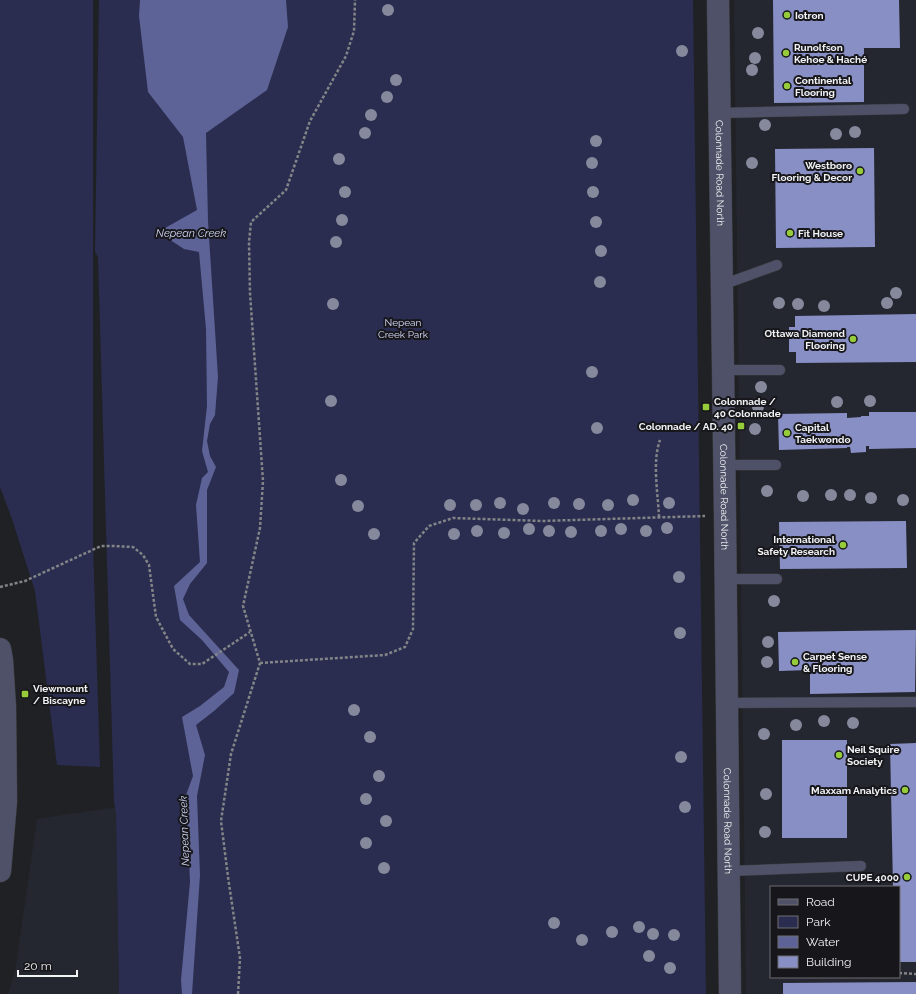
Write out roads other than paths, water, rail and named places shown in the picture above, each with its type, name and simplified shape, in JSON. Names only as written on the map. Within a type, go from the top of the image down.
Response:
[{"type":"street","name":"Colonnade Road North","points":[[718,0],[730,994]]},
{"type":"street","points":[[0,648],[5,706],[6,802],[0,871]]},
{"type":"lane","points":[[720,113],[904,109]]},
{"type":"lane","points":[[722,285],[777,264]]},
{"type":"lane","points":[[723,370],[780,370]]},
{"type":"lane","points":[[724,465],[776,465]]},
{"type":"lane","points":[[726,578],[777,579]]},
{"type":"lane","points":[[727,703],[916,702]]},
{"type":"lane","points":[[729,871],[861,866]]},
{"type":"water","name":"Nepean Creek","points":[[140,0],[286,0],[288,27],[267,90],[206,133],[208,221],[218,377],[215,415],[210,424],[207,441],[210,456],[216,467],[207,490],[207,563],[190,584],[183,599],[189,615],[239,670],[234,693],[196,725],[205,755],[197,796],[200,875],[192,994],[182,994],[181,980],[190,882],[186,795],[193,776],[182,717],[200,706],[224,687],[229,672],[202,640],[180,620],[174,586],[200,562],[196,505],[202,478],[208,472],[202,451],[207,406],[206,329],[199,252],[184,249],[158,232],[197,210],[183,137],[148,92],[139,16]]},
{"type":"place","name":"Iotron","points":[[787,15]]},
{"type":"place","name":"Runolfson Kehoe & Haché","points":[[786,53]]},
{"type":"place","name":"Continental Flooring","points":[[787,86]]},
{"type":"place","name":"Westboro Flooring & Decor","points":[[860,171]]},
{"type":"place","name":"Fit House","points":[[790,233]]},
{"type":"place","name":"Ottawa Diamond Flooring","points":[[853,339]]},
{"type":"place","name":"Colonnade / 40 Colonnade","points":[[706,407]]},
{"type":"place","name":"Colonnade / AD. 40","points":[[741,426]]},
{"type":"place","name":"Capital Taekwondo","points":[[787,433]]},
{"type":"place","name":"International Safety Research","points":[[843,545]]},
{"type":"place","name":"Carpet Sense & Flooring","points":[[795,662]]},
{"type":"place","name":"Viewmount / Biscayne","points":[[25,694]]},
{"type":"place","name":"Neil Squire Society","points":[[839,755]]},
{"type":"place","name":"Maxxam Analytics","points":[[905,790]]},
{"type":"place","name":"CUPE 4000","points":[[907,877]]},
{"type":"park label","name":"Nepean Creek Park","points":[[403,328]]}]
